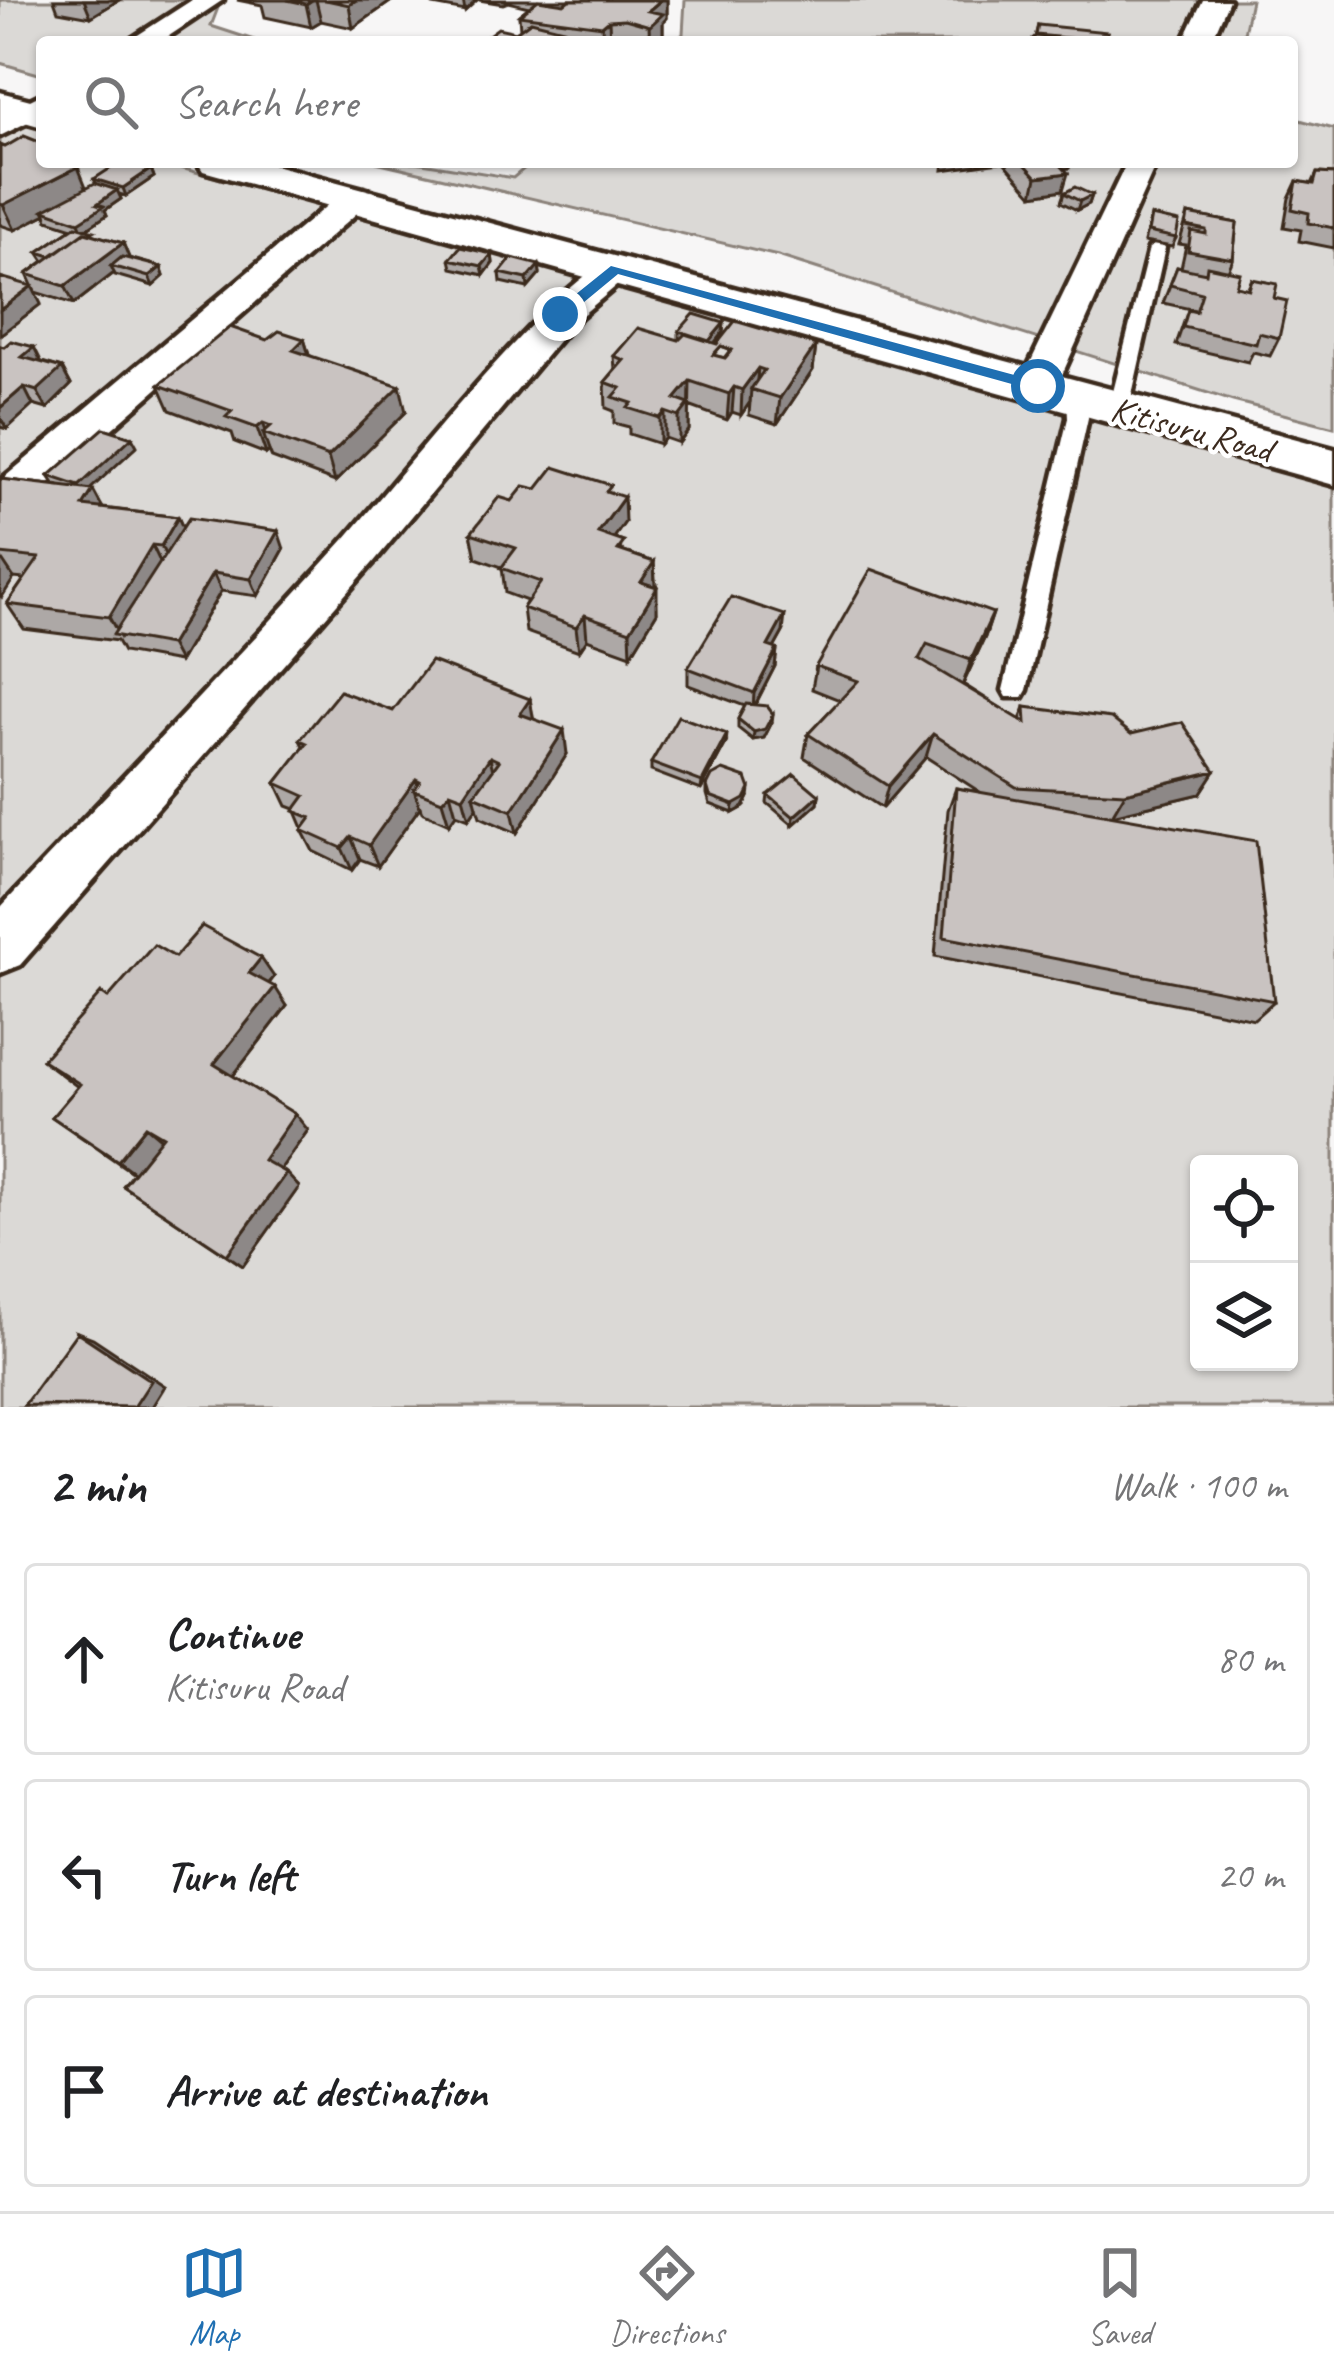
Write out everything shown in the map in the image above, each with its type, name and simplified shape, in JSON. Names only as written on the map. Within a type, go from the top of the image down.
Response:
[{"type":"street","points":[[151,36],[210,0]]},
{"type":"street","points":[[1200,36],[1216,0]]},
{"type":"street","name":"Kitisuru Road","points":[[239,168],[1334,467]]},
{"type":"street","points":[[1078,397],[1140,168]]},
{"type":"street","points":[[0,504],[354,199]]},
{"type":"street","points":[[0,946],[357,554],[560,314],[616,268]]},
{"type":"lane","points":[[1015,690],[1078,418],[1078,397],[1157,248]]},
{"type":"shaded area","points":[[0,0],[221,0],[211,26],[242,36],[36,36],[36,73],[0,63]]},
{"type":"shaded area","points":[[685,0],[1251,0],[1243,36],[683,34]]},
{"type":"shaded area","points":[[0,119],[36,128],[36,168],[181,168],[1334,484],[1334,1407],[0,1407]]},
{"type":"shaded area","points":[[1298,120],[1334,129],[1334,427],[1233,401],[778,256],[402,168],[452,168],[513,178],[525,168],[1298,168]]},
{"type":"building","points":[[538,0],[564,4],[569,0],[661,0],[648,11],[663,14],[650,26],[625,19],[609,20],[602,26],[519,15]]},
{"type":"building","points":[[531,21],[563,29],[555,36],[487,36],[498,28],[516,32]]},
{"type":"building","points":[[1038,25],[1108,32],[1108,36],[1036,35]]},
{"type":"building","points":[[24,136],[36,141],[36,168],[76,168],[3,205],[0,145],[5,147]]},
{"type":"building","points":[[111,168],[151,169],[123,188],[94,179]]},
{"type":"building","points":[[1029,168],[1063,168],[1068,173],[1037,177]]},
{"type":"building","points":[[1317,173],[1334,174],[1334,228],[1308,223],[1309,213],[1292,209],[1297,181],[1314,184]]},
{"type":"building","points":[[95,183],[117,190],[97,204],[104,206],[79,222],[44,210]]},
{"type":"building","points":[[1075,187],[1092,195],[1080,201],[1064,193]]},
{"type":"building","points":[[1188,214],[1237,223],[1233,259],[1188,251],[1191,231],[1206,234],[1206,230],[1186,226]]},
{"type":"building","points":[[1151,216],[1179,222],[1176,238],[1148,232]]},
{"type":"building","points":[[76,226],[94,231],[85,232],[51,256],[38,252]]},
{"type":"building","points":[[85,232],[123,243],[65,286],[27,274]]},
{"type":"building","points":[[460,247],[492,254],[482,266],[450,259]]},
{"type":"building","points":[[122,257],[161,267],[149,277],[111,266]]},
{"type":"building","points":[[512,258],[539,265],[527,279],[500,273]]},
{"type":"building","points":[[1207,266],[1240,273],[1236,286],[1249,289],[1252,279],[1277,284],[1274,298],[1287,301],[1279,338],[1259,333],[1256,344],[1183,327],[1188,310],[1196,312],[1202,293],[1170,285],[1177,267],[1206,273]]},
{"type":"building","points":[[0,277],[32,286],[0,310]]},
{"type":"building","points":[[694,314],[724,323],[709,341],[679,331]]},
{"type":"building","points":[[735,321],[816,345],[780,398],[751,389],[764,370],[758,368],[742,390],[734,387],[729,394],[690,381],[675,399],[689,404],[679,417],[665,412],[660,418],[628,408],[632,403],[613,397],[621,388],[605,382],[624,360],[614,356],[638,328],[679,340],[685,334],[717,344]],"holes":[[[721,346],[732,350],[725,358],[713,355]]]},
{"type":"building","points":[[230,327],[267,340],[279,331],[304,339],[293,350],[400,386],[328,457],[263,433],[271,426],[263,423],[257,428],[226,417],[232,411],[159,385]]},
{"type":"building","points":[[11,341],[34,347],[22,357],[62,368],[37,391],[24,387],[0,408],[0,346]]},
{"type":"building","points":[[104,428],[132,437],[79,486],[49,476]]},
{"type":"building","points":[[554,467],[611,485],[606,491],[624,497],[598,533],[624,542],[618,550],[654,562],[641,582],[657,587],[630,631],[585,615],[576,627],[523,608],[541,582],[501,568],[516,548],[471,533],[499,497],[512,501],[524,486],[537,489]]},
{"type":"building","points":[[0,479],[93,490],[83,506],[178,517],[161,546],[152,545],[109,617],[7,604],[39,558],[0,554]]},
{"type":"building","points":[[189,518],[278,531],[251,579],[213,573],[170,645],[113,635]]},
{"type":"building","points":[[871,569],[993,613],[971,660],[927,644],[919,659],[1026,723],[1025,707],[1111,718],[1131,734],[1182,722],[1215,771],[1125,793],[1016,787],[933,734],[888,786],[808,734],[858,681],[816,666]]},
{"type":"building","points":[[731,597],[785,615],[768,646],[777,649],[754,693],[688,668]]},
{"type":"building","points":[[431,661],[530,699],[520,714],[564,730],[512,811],[474,795],[499,761],[490,757],[463,797],[450,792],[442,801],[414,790],[420,781],[416,779],[369,845],[351,837],[342,848],[302,830],[311,818],[294,811],[305,796],[276,783],[307,743],[300,740],[340,691],[393,711]]},
{"type":"building","points":[[746,704],[767,706],[773,714],[765,729],[754,732],[738,719]]},
{"type":"building","points":[[678,716],[727,734],[702,782],[651,763]]},
{"type":"building","points":[[723,770],[746,778],[750,789],[734,805],[710,796],[707,786],[712,776]]},
{"type":"building","points":[[794,774],[819,795],[794,817],[768,795]]},
{"type":"building","points":[[956,788],[1256,841],[1274,1001],[944,937]]},
{"type":"building","points":[[202,926],[261,958],[249,973],[275,987],[214,1064],[295,1114],[263,1160],[286,1173],[227,1255],[123,1186],[163,1136],[146,1126],[118,1161],[52,1117],[80,1084],[42,1060],[101,993],[108,998],[154,945],[175,957]]},
{"type":"building","points":[[77,1332],[151,1381],[134,1407],[24,1405]]},
{"type":"route","points":[[560,314],[616,268],[1038,386]]}]
